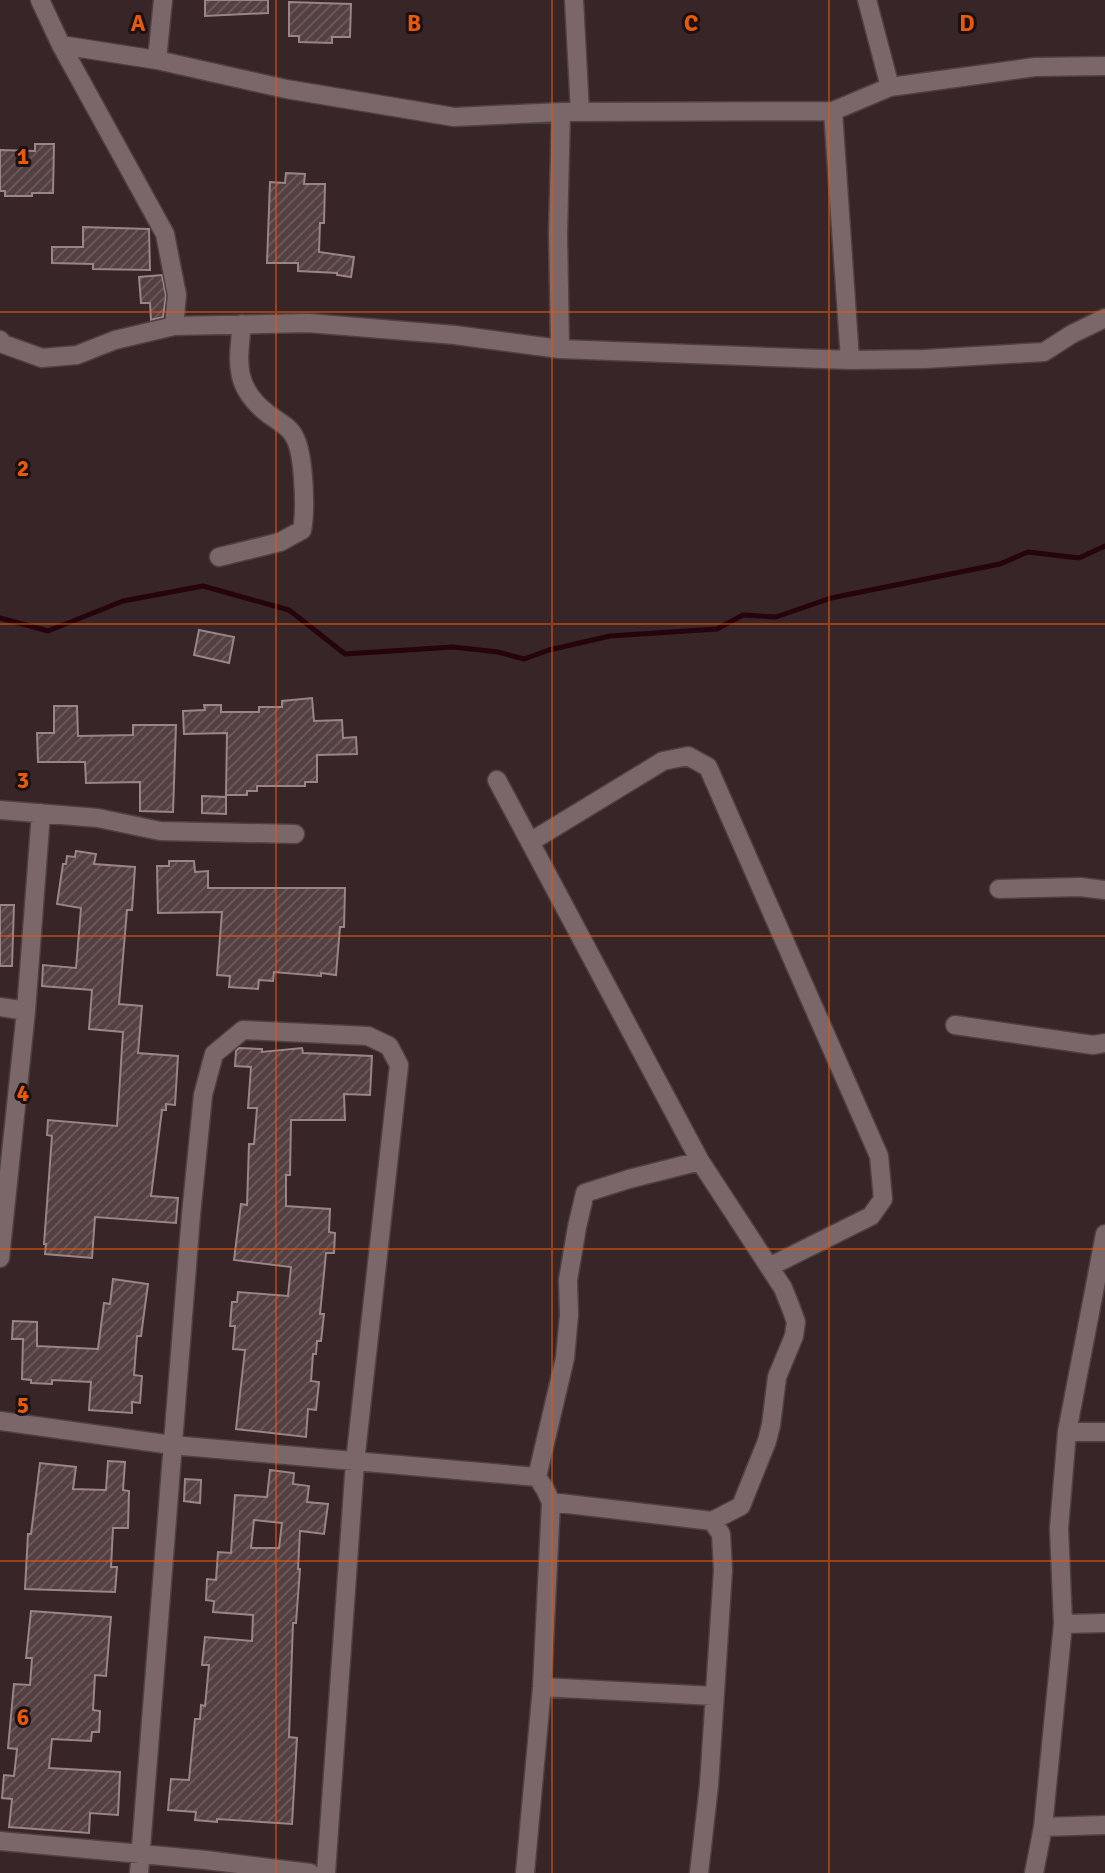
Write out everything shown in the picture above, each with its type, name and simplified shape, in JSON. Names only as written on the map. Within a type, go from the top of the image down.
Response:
[{"type":"street","points":[[40,0],[61,45],[141,186],[165,234],[177,295],[174,326]]},
{"type":"street","points":[[157,60],[163,0]]},
{"type":"street","points":[[574,0],[580,112]]},
{"type":"street","points":[[867,0],[890,87]]},
{"type":"street","points":[[61,45],[157,60],[286,89],[454,117],[561,112],[833,111],[890,87],[1035,68],[1105,65]]},
{"type":"street","points":[[833,111],[850,360]]},
{"type":"street","points":[[560,349],[558,233],[561,112]]},
{"type":"street","points":[[0,340],[3,344],[43,358],[78,355],[115,340],[174,326],[307,323],[386,328],[560,349],[850,360],[924,359],[1044,352],[1105,318]]},
{"type":"street","points":[[219,557],[280,542],[302,530],[305,514],[296,439],[288,428],[264,411],[244,387],[237,365],[242,324]]},
{"type":"street","points":[[530,842],[663,761],[688,756],[708,767],[879,1156],[883,1199],[871,1216],[769,1267]]},
{"type":"street","points":[[498,780],[700,1161],[783,1288],[796,1322],[794,1336],[777,1377],[767,1441],[741,1506],[712,1521],[551,1502]]},
{"type":"street","points":[[0,810],[98,818],[160,831],[295,834]]},
{"type":"street","points":[[0,1258],[4,1186],[26,1011],[40,813]]},
{"type":"street","points":[[999,889],[1080,887],[1105,890]]},
{"type":"street","points":[[0,1007],[26,1011]]},
{"type":"street","points":[[955,1026],[1093,1045],[1105,1043]]},
{"type":"street","points":[[139,1873],[172,1445],[203,1095],[215,1054],[243,1030],[368,1036],[389,1046],[399,1065],[355,1462],[326,1873]]},
{"type":"street","points":[[525,1873],[542,1687],[551,1502],[537,1477],[565,1358],[569,1315],[568,1280],[585,1194],[629,1179],[700,1161]]},
{"type":"street","points":[[1034,1873],[1043,1827],[1063,1624],[1059,1528],[1067,1432],[1102,1265],[1105,1234]]},
{"type":"street","points":[[0,1421],[172,1445],[537,1477]]},
{"type":"street","points":[[1067,1432],[1105,1432]]},
{"type":"street","points":[[698,1873],[709,1784],[723,1570],[720,1534],[712,1521]]},
{"type":"street","points":[[1063,1624],[1105,1623]]},
{"type":"street","points":[[542,1687],[714,1696]]},
{"type":"street","points":[[1043,1827],[1105,1825]]},
{"type":"street","points":[[0,1841],[206,1860],[310,1873]]},
{"type":"building","points":[[205,0],[268,0],[268,13],[205,16]]},
{"type":"building","points":[[289,2],[351,4],[350,37],[332,37],[332,43],[299,42],[299,36],[289,36]]},
{"type":"building","points":[[35,144],[54,144],[53,193],[5,196],[5,191],[0,191],[0,150],[35,151]]},
{"type":"building","points":[[286,173],[305,174],[304,184],[325,184],[324,223],[320,223],[319,252],[354,257],[351,277],[337,273],[298,271],[298,263],[267,263],[270,182],[285,183]]},
{"type":"building","points":[[83,227],[149,229],[150,270],[93,269],[93,264],[52,263],[52,247],[83,247]]},
{"type":"building","points":[[162,275],[166,296],[163,317],[151,320],[150,303],[141,303],[139,277]]},
{"type":"building","points":[[199,630],[234,637],[229,663],[194,655]]},
{"type":"building","points":[[312,698],[314,721],[342,720],[343,738],[356,737],[357,754],[317,755],[317,782],[305,782],[305,786],[257,786],[257,791],[247,791],[247,795],[226,795],[227,733],[184,734],[183,711],[205,710],[204,705],[221,705],[221,712],[259,712],[259,707],[282,707],[282,701]]},
{"type":"building","points":[[54,706],[77,706],[78,736],[133,735],[133,725],[176,725],[173,812],[140,811],[140,782],[86,783],[85,762],[38,762],[37,733],[54,733]]},
{"type":"building","points":[[202,796],[226,797],[226,814],[202,813]]},
{"type":"building","points":[[76,851],[96,854],[94,864],[135,867],[132,910],[127,910],[119,1004],[142,1006],[138,1053],[178,1056],[175,1105],[166,1104],[166,1110],[162,1110],[151,1196],[178,1198],[176,1223],[95,1217],[92,1258],[45,1254],[44,1244],[52,1136],[47,1135],[48,1120],[117,1126],[123,1032],[89,1029],[92,990],[42,986],[43,965],[76,968],[81,908],[57,904],[63,864],[66,864],[67,856],[75,857]]},
{"type":"building","points":[[169,861],[194,861],[195,872],[208,871],[208,888],[345,888],[344,927],[340,927],[336,975],[274,972],[273,981],[259,980],[258,989],[229,987],[230,976],[217,975],[222,912],[158,913],[157,866],[169,866]]},
{"type":"building","points":[[0,905],[14,905],[12,966],[0,966]]},
{"type":"building","points":[[239,1048],[262,1049],[262,1052],[302,1048],[303,1053],[372,1056],[370,1095],[344,1094],[345,1120],[291,1120],[290,1175],[286,1175],[286,1206],[330,1209],[329,1232],[335,1233],[334,1253],[326,1253],[320,1314],[324,1314],[321,1341],[317,1341],[316,1354],[313,1354],[311,1381],[319,1382],[316,1410],[308,1409],[306,1437],[236,1429],[245,1350],[233,1349],[235,1326],[230,1326],[232,1302],[237,1302],[238,1292],[288,1296],[291,1267],[234,1260],[241,1204],[247,1205],[249,1144],[254,1144],[257,1108],[248,1108],[251,1067],[235,1066],[236,1051]]},
{"type":"building","points":[[113,1279],[148,1284],[141,1336],[137,1336],[134,1375],[142,1376],[140,1403],[132,1402],[132,1413],[89,1410],[91,1382],[52,1380],[52,1384],[31,1383],[31,1380],[22,1379],[23,1339],[12,1339],[13,1321],[37,1322],[37,1346],[98,1349],[104,1303],[110,1304]]},
{"type":"building","points":[[108,1461],[125,1462],[123,1490],[129,1491],[128,1528],[113,1528],[111,1567],[117,1567],[115,1592],[25,1589],[28,1534],[31,1534],[40,1463],[76,1467],[73,1489],[106,1490]]},
{"type":"building","points":[[270,1470],[294,1473],[293,1484],[309,1486],[307,1502],[328,1504],[324,1534],[300,1531],[289,1737],[297,1738],[292,1824],[195,1820],[196,1812],[168,1810],[171,1779],[189,1780],[195,1719],[200,1719],[201,1705],[205,1706],[209,1665],[202,1665],[205,1637],[252,1641],[253,1615],[213,1612],[214,1601],[206,1600],[207,1579],[216,1580],[218,1552],[231,1553],[235,1495],[267,1497]],"holes":[[[254,1520],[282,1523],[279,1548],[251,1548]]]},
{"type":"building","points":[[185,1479],[201,1480],[200,1503],[184,1501]]},
{"type":"building","points":[[31,1611],[111,1617],[106,1676],[95,1675],[93,1710],[100,1711],[99,1732],[92,1732],[91,1741],[52,1739],[49,1768],[120,1772],[118,1815],[90,1813],[89,1833],[9,1827],[12,1799],[2,1798],[4,1775],[14,1776],[17,1749],[8,1748],[14,1684],[30,1685],[32,1658],[26,1658]]},
{"type":"waterway","points":[[0,618],[48,631],[123,601],[203,586],[289,610],[345,654],[453,647],[498,652],[524,659],[549,650],[610,636],[717,629],[743,615],[776,617],[831,598],[1000,564],[1028,552],[1079,558],[1105,546]]}]
